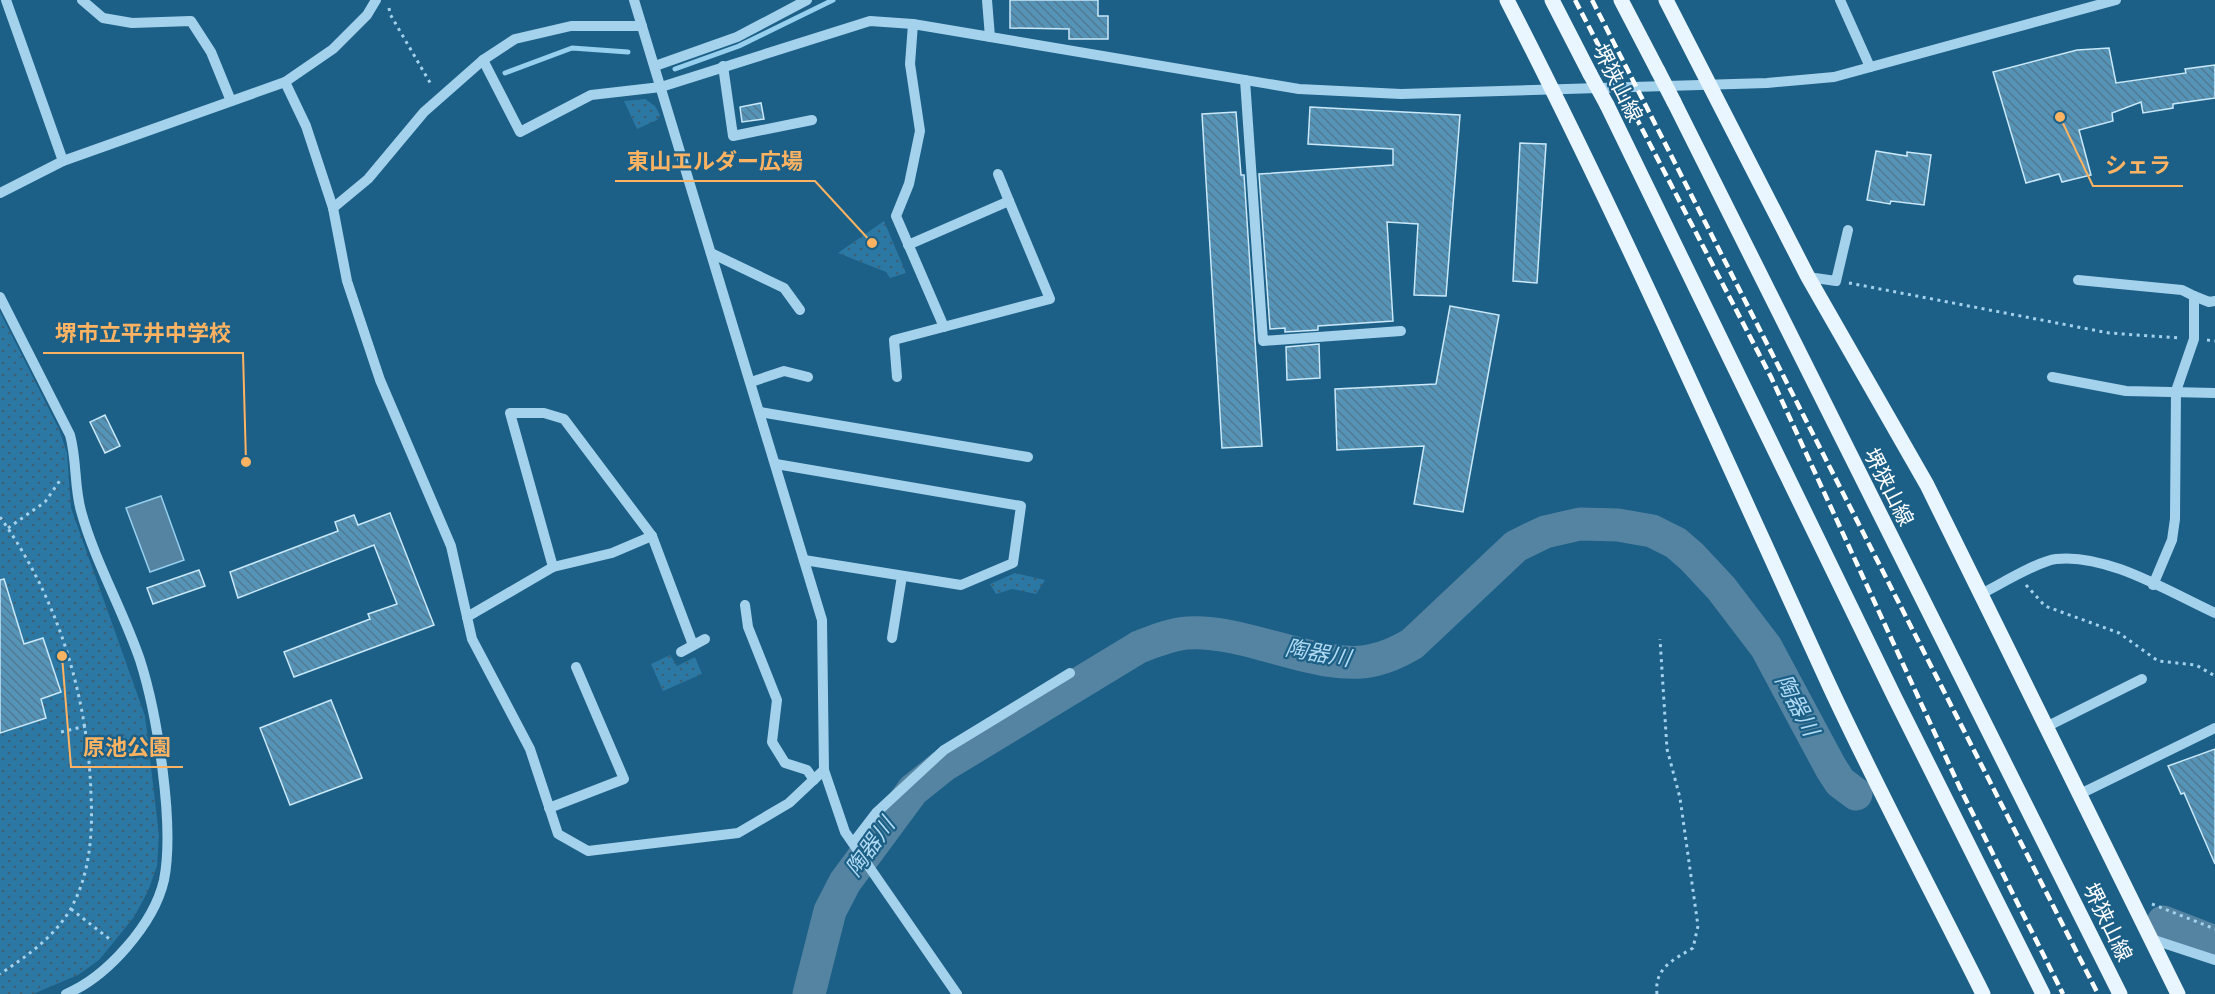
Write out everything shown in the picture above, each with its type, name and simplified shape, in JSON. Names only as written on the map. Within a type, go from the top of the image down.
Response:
[{"type":"main road","points":[[1507,0],[1553,89],[1686,365],[1831,689],[1983,994]]},
{"type":"main road","name":"堺狭山線","points":[[1552,0],[1607,105],[1894,696],[2043,994]]},
{"type":"main road","name":"堺狭山線","points":[[1621,0],[1674,102],[1807,374],[1958,665],[2120,994]]},
{"type":"main road","points":[[1666,0],[1808,277],[1927,485],[2178,994]]},
{"type":"street","points":[[6,0],[63,161]]},
{"type":"street","points":[[82,0],[103,18],[122,21],[191,21],[211,52],[231,101]]},
{"type":"street","points":[[0,193],[63,161],[285,82],[333,49],[367,15],[376,0]]},
{"type":"street","points":[[634,0],[822,620],[824,770],[845,832],[957,994]]},
{"type":"street","points":[[655,66],[737,37],[807,0]]},
{"type":"street","points":[[987,0],[990,37]]},
{"type":"street","points":[[1840,0],[1870,67]]},
{"type":"street","points":[[483,60],[520,132],[591,95],[661,87],[870,21],[914,24],[1299,89],[1401,94],[1767,83],[1834,76],[2116,0]]},
{"type":"street","points":[[914,24],[910,64],[920,131],[909,184],[896,216],[944,327]]},
{"type":"street","points":[[333,208],[368,179],[424,112],[483,60],[515,39],[571,27],[642,26]]},
{"type":"street","points":[[723,66],[733,136],[812,120]]},
{"type":"street","points":[[1245,80],[1263,341],[1401,331]]},
{"type":"street","points":[[285,82],[306,126],[333,208],[347,281],[380,380],[451,546],[472,639],[530,749],[558,834],[588,851],[738,833],[789,803],[824,770]]},
{"type":"street","points":[[897,376],[894,340],[1050,299],[998,174]]},
{"type":"street","points":[[908,245],[1009,201]]},
{"type":"street","points":[[1808,277],[1836,281],[1848,230]]},
{"type":"street","points":[[711,253],[784,288],[800,310]]},
{"type":"street","points":[[2078,280],[2182,290],[2209,302],[2215,301]]},
{"type":"street","points":[[2153,585],[2172,540],[2175,519],[2175,391],[2194,339],[2194,296]]},
{"type":"street","points":[[0,297],[70,435],[76,454],[81,513],[139,659],[159,749],[168,848],[163,882],[147,919],[123,951],[85,986],[66,994]]},
{"type":"street","points":[[751,382],[784,371],[808,377]]},
{"type":"street","points":[[2052,376],[2126,391],[2215,393]]},
{"type":"street","points":[[760,412],[1028,458]]},
{"type":"street","points":[[553,567],[510,413],[544,413],[564,420],[652,536],[693,645]]},
{"type":"street","points":[[776,464],[1021,506],[1013,563],[961,585],[804,560]]},
{"type":"street","points":[[467,617],[553,567],[612,553],[652,536]]},
{"type":"street","points":[[1981,594],[2054,559],[2081,559],[2106,563],[2215,613]]},
{"type":"street","points":[[892,638],[902,576]]},
{"type":"street","points":[[746,605],[748,627],[777,700],[772,742],[785,763],[807,770],[814,780]]},
{"type":"street","points":[[681,652],[705,639]]},
{"type":"street","points":[[549,808],[624,778],[576,667]]},
{"type":"street","points":[[854,845],[876,813],[944,750],[1070,674]]},
{"type":"street","points":[[2046,727],[2142,679]]},
{"type":"street","points":[[2080,794],[2215,728]]},
{"type":"street","points":[[2151,939],[2215,960]]},
{"type":"path","points":[[388,0],[390,14],[440,98]]},
{"type":"path","points":[[1836,281],[2109,333],[2215,341]]},
{"type":"path","points":[[8,528],[45,502],[61,481],[61,472]]},
{"type":"path","points":[[0,517],[48,598],[74,670],[90,756],[93,835],[84,875],[71,909],[55,931],[35,950],[0,974]]},
{"type":"path","points":[[2015,577],[2045,606],[2119,633],[2158,661],[2196,665],[2215,676]]},
{"type":"path","points":[[1657,994],[1656,983],[1663,966],[1693,948],[1698,926],[1680,798],[1667,748],[1660,639]]},
{"type":"path","points":[[61,732],[86,726]]},
{"type":"path","points":[[90,756],[159,749]]},
{"type":"path","points":[[2150,903],[2215,929]]},
{"type":"path","points":[[71,909],[123,951]]},
{"type":"shaded area","points":[[645,99],[655,106],[660,115],[657,120],[637,129],[624,101]]},
{"type":"shaded area","points":[[884,221],[906,273],[890,278],[886,272],[838,253]]},
{"type":"shaded area","points":[[0,312],[59,429],[67,453],[71,508],[145,716],[159,835],[157,866],[148,891],[134,917],[99,960],[78,975],[33,994],[0,994]]},
{"type":"shaded area","points":[[161,496],[184,560],[150,572],[126,508]]},
{"type":"shaded area","points":[[1015,573],[1045,580],[1036,594],[1012,589],[996,594],[990,584]]},
{"type":"shaded area","points":[[670,655],[677,666],[695,657],[702,674],[663,691],[651,664]]},
{"type":"building","points":[[1010,0],[1098,0],[1098,16],[1108,16],[1108,39],[1069,39],[1069,29],[1010,28]]},
{"type":"building","points":[[2109,48],[2116,83],[2186,73],[2185,69],[2215,65],[2215,98],[2173,104],[2173,108],[2143,113],[2141,102],[2112,113],[2113,121],[2079,130],[2091,175],[2062,182],[2059,174],[2026,183],[1993,72],[2077,50]]},
{"type":"building","points":[[761,103],[764,119],[742,122],[740,107]]},
{"type":"building","points":[[1310,107],[1460,115],[1446,296],[1414,295],[1418,224],[1387,222],[1393,321],[1318,326],[1318,330],[1285,332],[1285,328],[1270,329],[1259,174],[1393,165],[1393,149],[1308,144]]},
{"type":"building","points":[[1236,112],[1241,175],[1244,175],[1262,446],[1222,448],[1202,114]]},
{"type":"building","points":[[1520,143],[1546,144],[1537,283],[1513,281]]},
{"type":"building","points":[[1876,151],[1907,156],[1907,152],[1931,155],[1924,205],[1891,201],[1890,204],[1867,200]]},
{"type":"building","points":[[1450,306],[1499,315],[1463,512],[1414,504],[1424,446],[1337,450],[1335,389],[1436,384]]},
{"type":"building","points":[[1319,344],[1320,378],[1287,380],[1286,347]]},
{"type":"building","points":[[105,415],[120,446],[105,453],[90,422]]},
{"type":"building","points":[[390,513],[434,625],[294,677],[284,652],[370,619],[368,614],[397,604],[374,545],[238,598],[230,572],[338,531],[335,522],[354,515],[358,525]]},
{"type":"building","points":[[199,570],[205,586],[153,604],[147,588]]},
{"type":"building","points":[[4,579],[24,644],[43,638],[61,692],[41,699],[46,718],[0,733],[0,580]]},
{"type":"building","points":[[331,700],[362,778],[290,805],[260,728]]},
{"type":"building","points":[[2215,749],[2215,864],[2184,793],[2181,794],[2168,766]]},
{"type":"waterway","points":[[675,69],[739,46],[833,0]]},
{"type":"waterway","points":[[505,73],[572,48],[628,52]]},
{"type":"waterway","name":"陶器川","points":[[809,994],[830,911],[845,882],[913,790],[943,766],[1139,647],[1169,636],[1188,633],[1234,637],[1331,661],[1374,660],[1389,655],[1412,644],[1516,546],[1545,532],[1580,524],[1618,525],[1652,531],[1676,543],[1692,557],[1721,588],[1766,647],[1831,768],[1840,782],[1856,794]]},
{"type":"waterway","name":"陶器川","points":[[2163,922],[2215,942]]},
{"type":"railway","points":[[1575,0],[1771,377],[1960,788],[2063,994]]},
{"type":"railway","points":[[1592,0],[2098,994]]},
{"type":"place","name":"シェラ","points":[[2060,117]]},
{"type":"place","name":"東山エルダー広場","points":[[872,243]]},
{"type":"place","name":"堺市立平井中学校","points":[[246,462]]},
{"type":"place","name":"原池公園","points":[[62,656]]}]
